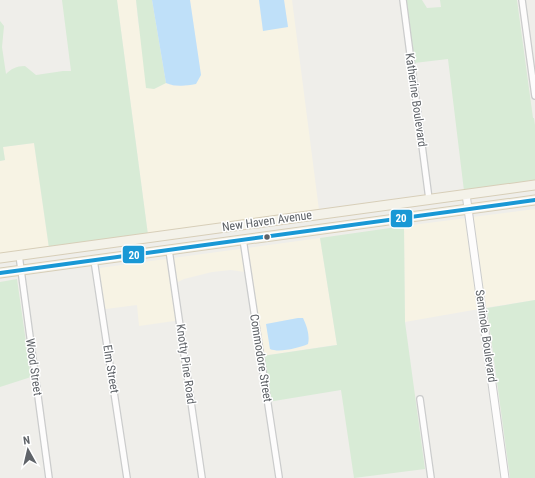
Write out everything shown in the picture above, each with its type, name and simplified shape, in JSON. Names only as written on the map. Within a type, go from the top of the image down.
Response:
[{"type":"main road","name":"New Haven Avenue","points":[[0,258],[535,185]]},
{"type":"main road","name":"New Haven Avenue","points":[[0,273],[533,199]]},
{"type":"main road","points":[[269,236],[313,224],[318,220],[320,214]]},
{"type":"main road","points":[[243,239],[251,229],[269,225],[278,220]]},
{"type":"main road","points":[[170,250],[178,239],[192,232]]},
{"type":"main road","points":[[94,260],[102,249],[113,242]]},
{"type":"street","name":"Katherine Boulevard","points":[[403,0],[429,199]]},
{"type":"street","points":[[522,0],[535,96]]},
{"type":"street","name":"Seminole Boulevard","points":[[466,194],[505,478]]},
{"type":"street","name":"Commodore Street","points":[[243,239],[279,477]]},
{"type":"street","name":"Knotty Pine Road","points":[[170,250],[202,478]]},
{"type":"street","name":"Wood Street","points":[[19,255],[49,478]]},
{"type":"street","name":"Elm Street","points":[[94,260],[127,478]]},
{"type":"street","points":[[420,400],[431,478]]},
{"type":"shaded area","points":[[117,0],[136,0],[138,22],[154,89],[166,83],[174,86],[184,86],[201,75],[190,0],[259,0],[263,30],[288,27],[284,0],[292,0],[319,210],[148,235]]},
{"type":"shaded area","points":[[34,143],[49,248],[0,254],[0,161],[5,160],[3,147]]},
{"type":"shaded area","points":[[535,209],[535,300],[484,308],[472,217]]},
{"type":"shaded area","points":[[467,218],[479,309],[405,322],[404,226]]},
{"type":"shaded area","points":[[320,238],[337,345],[262,356],[252,273],[231,270],[212,272],[184,279],[176,283],[181,320],[139,326],[137,305],[98,310],[92,269]],"holes":[[[298,318],[305,323],[306,328],[276,350],[270,349],[267,324]]]},
{"type":"green space","points":[[62,0],[117,0],[148,235],[49,248],[34,143],[3,147],[5,160],[0,161],[0,21],[4,26],[2,47],[6,74],[14,68],[22,66],[25,66],[36,75],[71,71]]},
{"type":"green space","points":[[136,0],[152,0],[166,83],[154,89],[146,88]]},
{"type":"green space","points":[[404,0],[422,0],[427,8],[441,7],[440,0],[517,0],[535,125],[535,181],[464,191],[448,59],[414,63]]},
{"type":"green space","points":[[404,226],[405,322],[425,469],[354,478],[341,390],[268,402],[262,356],[337,345],[320,238]]},
{"type":"green space","points":[[17,279],[31,377],[0,387],[0,282]]},
{"type":"green space","points":[[535,300],[535,478],[510,478],[487,308]]},
{"type":"water","points":[[152,0],[190,0],[201,75],[196,84],[181,86],[166,83]]},
{"type":"water","points":[[259,0],[284,0],[288,27],[263,31]]},
{"type":"water","points":[[303,318],[306,324],[309,341],[308,344],[284,350],[270,349],[266,324]]},
{"type":"transit line","name":"20","points":[[0,273],[535,200]]}]
